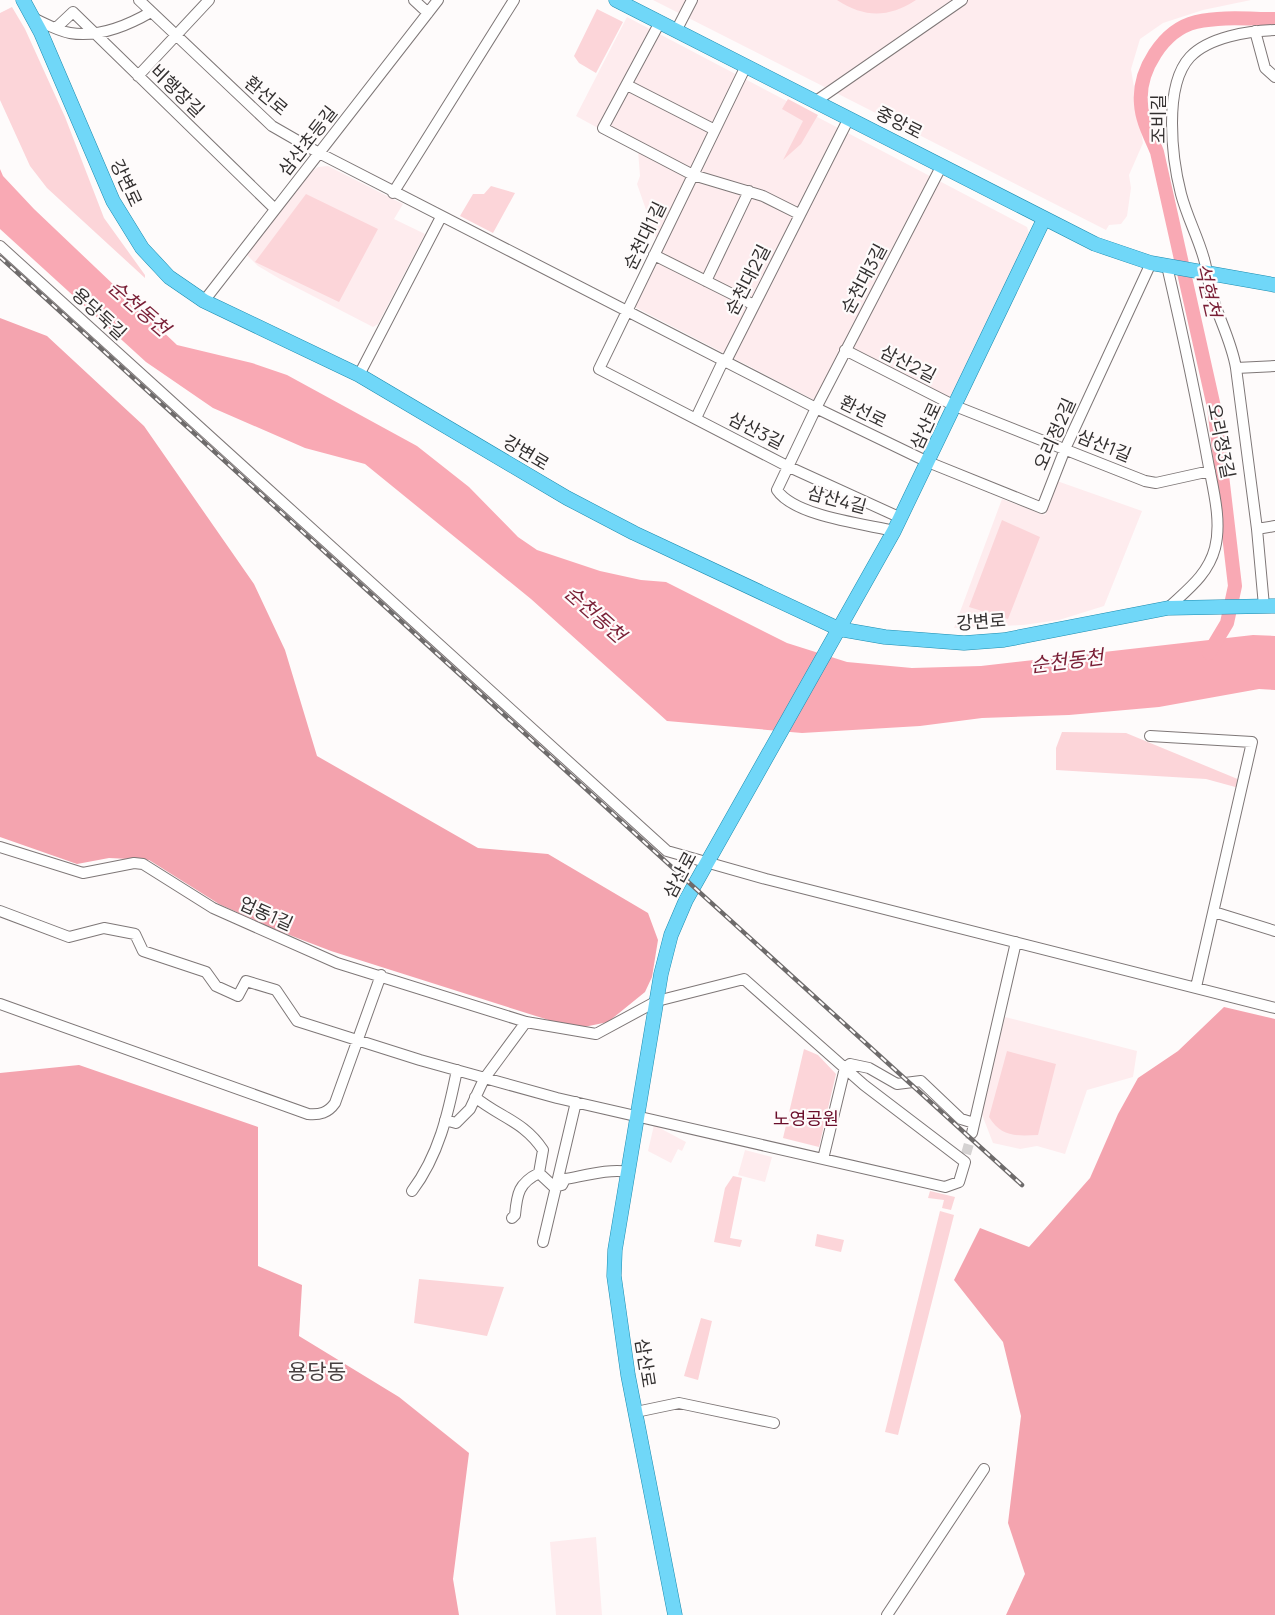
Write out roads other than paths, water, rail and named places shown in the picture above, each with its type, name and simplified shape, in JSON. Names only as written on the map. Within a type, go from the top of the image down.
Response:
[{"type":"main road","name":"강변로","points":[[23,0],[35,19],[104,180],[129,229],[162,270],[204,301],[359,375],[588,509],[839,629],[885,637],[964,643],[1004,640],[1168,608],[1263,606]]},
{"type":"main road","name":"중앙로","points":[[616,0],[1102,247],[1151,262],[1202,271]]},
{"type":"main road","name":"삼산로","points":[[672,1614],[614,1276],[615,1250],[636,1114],[671,935],[686,900],[897,525],[1044,219]]},
{"type":"main road","points":[[1202,271],[1275,285]]},
{"type":"street","name":"환선로","points":[[139,0],[272,126],[393,193],[816,408],[928,462]]},
{"type":"street","points":[[138,76],[209,0]]},
{"type":"street","points":[[414,0],[428,13]]},
{"type":"street","name":"삼산초등길","points":[[204,301],[438,0]]},
{"type":"street","points":[[393,193],[514,0]]},
{"type":"street","points":[[676,31],[692,0]]},
{"type":"street","points":[[816,100],[962,0]]},
{"type":"street","name":"비행장길","points":[[56,27],[73,12],[275,209]]},
{"type":"street","points":[[35,19],[70,33],[94,33],[131,23],[151,12]]},
{"type":"street","points":[[660,22],[603,128],[693,175],[749,191],[799,214]]},
{"type":"street","name":"조비길","points":[[1263,606],[1257,529],[1236,368],[1231,344],[1202,271],[1177,174],[1173,131],[1175,84],[1185,63],[1201,47],[1255,31],[1275,30]]},
{"type":"street","points":[[1255,31],[1266,68],[1275,77]]},
{"type":"street","name":"순천대1길","points":[[627,311],[746,66]]},
{"type":"street","points":[[627,84],[715,130]]},
{"type":"street","name":"순천대2길","points":[[725,360],[849,118]]},
{"type":"street","name":"순천대3길","points":[[816,408],[942,165]]},
{"type":"street","points":[[706,281],[749,191]]},
{"type":"street","points":[[359,375],[441,217]]},
{"type":"street","name":"용당둑길","points":[[0,246],[662,847],[679,857],[708,861],[1275,1008]]},
{"type":"street","points":[[654,255],[754,305]]},
{"type":"street","name":"오리정2길","points":[[928,462],[1042,508],[1065,449],[1151,262]]},
{"type":"street","name":"오리정3길","points":[[1168,266],[1216,508],[1216,545],[1203,575],[1168,608]]},
{"type":"street","name":"삼산3길","points":[[627,311],[599,369],[897,525]]},
{"type":"street","name":"삼산2길","points":[[845,350],[955,406]]},
{"type":"street","points":[[696,418],[725,360]]},
{"type":"street","points":[[1236,368],[1275,366]]},
{"type":"street","name":"삼산1길","points":[[955,406],[1156,483],[1209,471]]},
{"type":"street","name":"환선로","points":[[777,490],[816,408]]},
{"type":"street","name":"삼산4길","points":[[777,490],[787,501],[801,508],[897,525]]},
{"type":"street","points":[[1257,529],[1275,526]]},
{"type":"street","points":[[1150,736],[1252,742],[1196,987]]},
{"type":"street","name":"업동1길","points":[[0,847],[83,873],[134,863],[143,864],[158,872],[185,893],[213,908],[338,963],[526,1022],[596,1034],[657,1001],[744,979],[845,1068]]},
{"type":"street","points":[[0,911],[69,937],[104,928],[135,934],[143,951],[155,957],[206,972],[216,986],[238,996],[246,981],[276,990],[297,1021],[484,1079],[945,1187],[959,1182],[966,1158],[845,1068]]},
{"type":"street","points":[[1214,912],[1275,931]]},
{"type":"street","points":[[823,1159],[845,1068],[850,1064],[864,1065],[897,1084],[921,1081],[973,1128],[1016,942]]},
{"type":"street","points":[[0,1004],[308,1114],[324,1112],[335,1103],[381,975]]},
{"type":"street","points":[[446,1120],[456,1123],[470,1109],[484,1079],[526,1022]]},
{"type":"street","points":[[412,1191],[435,1155],[446,1120],[457,1070]]},
{"type":"street","points":[[475,1097],[490,1110],[517,1122],[543,1150],[539,1173],[522,1184],[515,1199],[515,1215],[512,1218]]},
{"type":"street","points":[[543,1242],[576,1102]]},
{"type":"street","points":[[557,1186],[565,1179],[587,1177],[606,1171],[628,1172]]},
{"type":"street","points":[[539,1173],[554,1187],[557,1186]]},
{"type":"street","points":[[636,1412],[679,1403],[774,1423]]},
{"type":"street","points":[[887,1615],[984,1469]]},
{"type":"water","name":"순천동천","points":[[0,169],[3,176],[34,209],[177,345],[252,363],[287,375],[417,446],[469,487],[518,537],[537,550],[600,571],[641,580],[666,582],[787,643],[847,662],[912,668],[981,666],[1253,635],[1275,636],[1275,690],[1259,689],[1159,707],[1069,715],[982,718],[920,726],[802,733],[667,721],[531,599],[365,464],[305,448],[213,408],[146,362],[0,229]]},
{"type":"waterway","name":"석현천","points":[[1209,653],[1227,623],[1235,586],[1214,407],[1157,152],[1143,117],[1141,91],[1148,66],[1155,54],[1163,43],[1184,26],[1216,19],[1275,19]]},
{"type":"tunnel","points":[[966,1154],[972,1133]]},
{"type":"railway","points":[[0,257],[1022,1185]]},
{"type":"district","name":"용당동","points":[[317,1372]]},
{"type":"park label","name":"노영공원","points":[[806,1119]]}]
